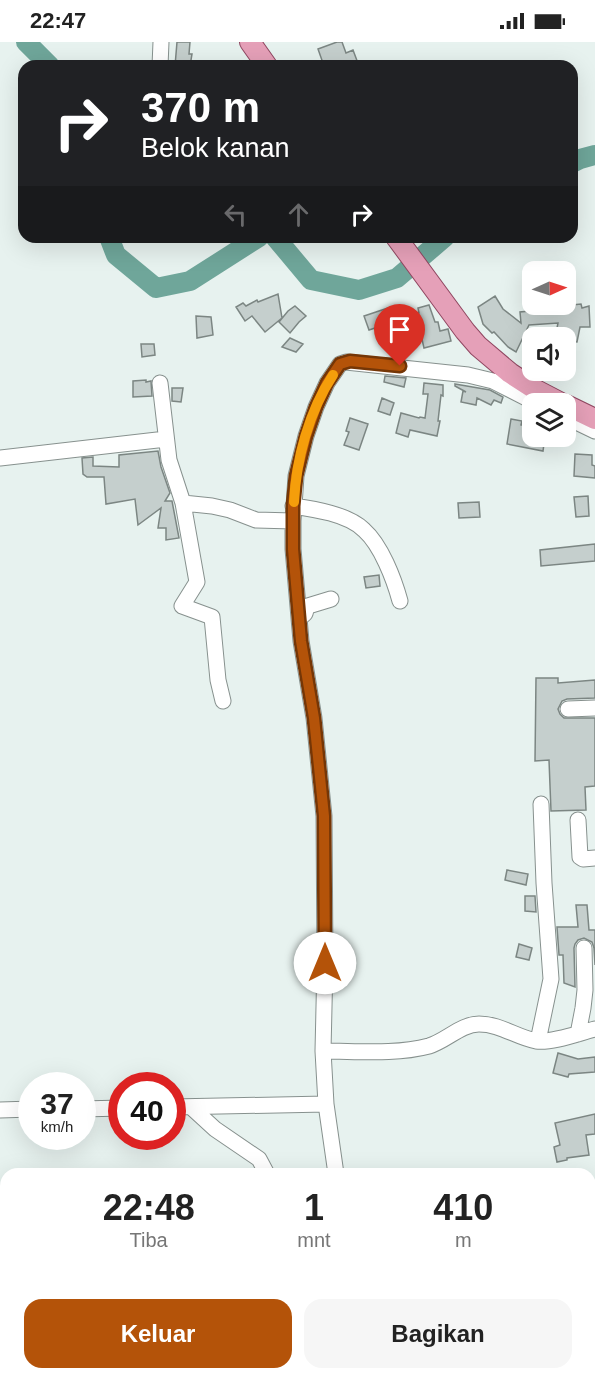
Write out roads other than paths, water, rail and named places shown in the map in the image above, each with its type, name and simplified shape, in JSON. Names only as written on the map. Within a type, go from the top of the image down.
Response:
[{"type":"main road","points":[[250,42],[263,60]]},
{"type":"main road","points":[[401,243],[478,346],[492,359],[543,393]]},
{"type":"main road","points":[[576,410],[595,419]]},
{"type":"street","points":[[160,60],[161,42]]},
{"type":"street","points":[[335,1168],[326,1104],[323,1051],[324,816],[314,718],[301,641],[293,549],[296,476],[316,407],[327,383],[340,364],[350,361],[468,375],[493,381],[522,396]]},
{"type":"street","points":[[160,382],[169,460],[183,503],[197,582],[182,606],[212,617],[218,680],[223,701]]},
{"type":"street","points":[[576,422],[595,431]]},
{"type":"street","points":[[0,458],[166,439]]},
{"type":"street","points":[[183,503],[212,506],[256,519],[310,508],[353,522],[364,530],[378,548],[396,585],[400,601]]},
{"type":"street","points":[[299,618],[305,614],[306,607],[331,599]]},
{"type":"street","points":[[568,709],[595,708]]},
{"type":"street","points":[[538,1041],[551,979],[541,804]]},
{"type":"street","points":[[578,820],[580,856],[583,859],[595,858]]},
{"type":"street","points":[[578,1034],[585,990],[584,948]]},
{"type":"street","points":[[323,1051],[363,1052],[414,1049],[439,1043],[460,1030],[480,1024],[502,1028],[538,1041],[558,1039],[595,1029]]},
{"type":"street","points":[[186,1107],[326,1104]]},
{"type":"street","points":[[191,1107],[215,1129],[259,1159],[264,1168]]},
{"type":"street","points":[[0,1110],[18,1110]]},
{"type":"waterway","points":[[26,42],[44,60]]},
{"type":"waterway","points":[[578,160],[595,155]]},
{"type":"waterway","points":[[111,243],[116,255],[156,288],[190,281],[250,243]]},
{"type":"waterway","points":[[280,243],[311,280],[359,290],[397,278],[438,243]]}]
